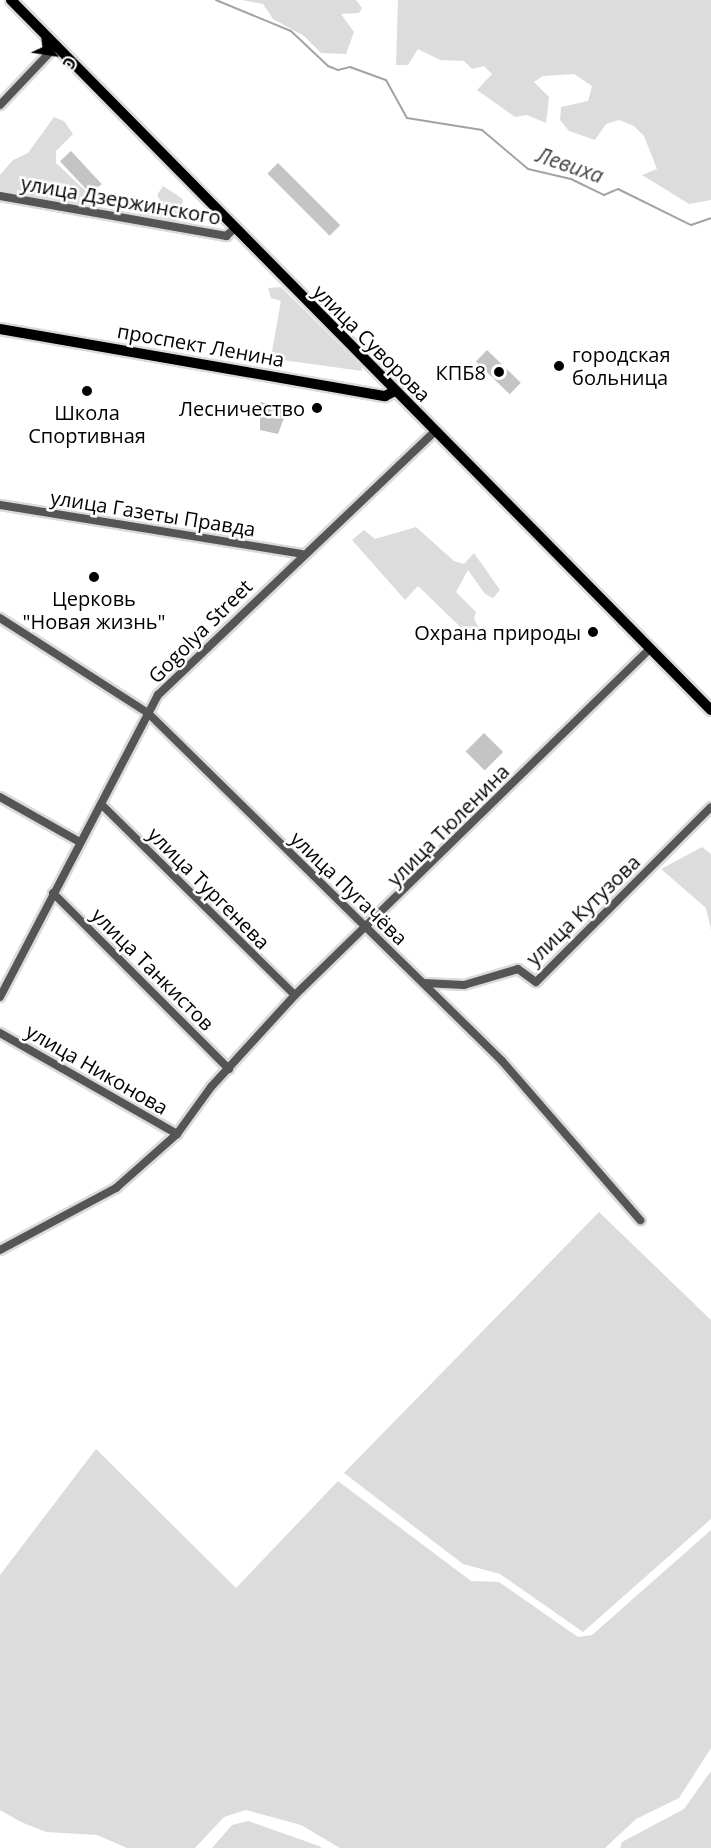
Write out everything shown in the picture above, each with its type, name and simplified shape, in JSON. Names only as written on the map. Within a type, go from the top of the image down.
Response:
[{"type":"main road","name":"улица Суворова","points":[[10,0],[711,710]]},
{"type":"main road","name":"проспект Ленина","points":[[0,329],[384,396],[394,391]]},
{"type":"street","points":[[0,105],[56,46]]},
{"type":"street","name":"улица Дзержинского","points":[[0,196],[226,236],[234,229]]},
{"type":"street","name":"Gogolya Street","points":[[0,997],[158,695],[301,554],[434,432]]},
{"type":"street","name":"улица Газеты Правда","points":[[0,505],[301,554]]},
{"type":"street","name":"улица Пугачёва","points":[[0,618],[148,713],[502,1061],[640,1220]]},
{"type":"street","name":"улица Тюленина","points":[[0,1250],[116,1188],[177,1134],[229,1069],[295,995],[367,929],[650,649]]},
{"type":"street","points":[[0,797],[80,842]]},
{"type":"street","name":"улица Тургенева","points":[[101,804],[295,995]]},
{"type":"street","name":"улица Кутузова","points":[[424,983],[464,985],[518,969],[536,982],[711,807]]},
{"type":"street","name":"улица Танкистов","points":[[53,893],[229,1069]]},
{"type":"street","name":"улица Никонова","points":[[0,1033],[177,1134]]},
{"type":"shaded area","points":[[242,0],[356,0],[362,8],[359,13],[341,14],[354,32],[346,54],[321,53],[304,36],[273,19],[263,4]]},
{"type":"shaded area","points":[[398,0],[711,0],[711,200],[689,204],[642,175],[657,169],[644,136],[634,126],[619,120],[606,124],[595,140],[569,131],[560,120],[561,107],[588,101],[592,86],[574,74],[543,76],[534,82],[549,97],[546,123],[527,115],[515,117],[477,90],[492,74],[484,66],[472,69],[464,61],[440,60],[418,49],[408,65],[396,65]]},
{"type":"shaded area","points":[[54,117],[64,121],[73,134],[56,151],[56,163],[91,196],[84,209],[0,194],[0,175],[13,160],[28,153]]},
{"type":"shaded area","points":[[163,186],[183,199],[178,225],[139,217],[141,206],[164,207],[157,195]]},
{"type":"shaded area","points":[[281,287],[361,366],[362,371],[275,359],[272,351],[281,301],[271,298],[268,288]]},
{"type":"shaded area","points":[[416,527],[454,561],[464,564],[474,553],[500,590],[493,598],[485,594],[468,570],[456,592],[476,612],[474,619],[484,636],[477,643],[418,586],[405,600],[352,540],[364,530],[375,539]]},
{"type":"shaded area","points":[[702,847],[711,854],[711,930],[706,908],[661,869]]},
{"type":"shaded area","points":[[599,1212],[711,1320],[711,1519],[583,1632],[500,1574],[463,1564],[344,1473]]},
{"type":"shaded area","points":[[96,1449],[236,1588],[338,1481],[471,1581],[499,1582],[578,1637],[592,1635],[711,1530],[711,1748],[679,1798],[636,1819],[605,1848],[340,1848],[301,1825],[246,1810],[224,1817],[195,1848],[127,1848],[97,1835],[46,1832],[21,1822],[0,1810],[0,1575]]},
{"type":"shaded area","points":[[711,1771],[711,1848],[620,1848],[622,1842],[684,1809]]},
{"type":"shaded area","points":[[248,1821],[322,1848],[212,1848],[232,1825]]},
{"type":"building","points":[[71,151],[102,184],[91,194],[60,161]]},
{"type":"building","points":[[278,163],[340,225],[330,236],[267,174]]},
{"type":"building","name":"КПБ8","points":[[487,350],[521,383],[510,394],[476,362]]},
{"type":"building","points":[[260,402],[288,407],[278,434],[260,430]]},
{"type":"building","points":[[484,733],[503,752],[485,770],[466,751]]},
{"type":"waterway","name":"Левиха","points":[[216,0],[291,31],[328,66],[338,70],[350,67],[386,80],[407,118],[482,130],[528,169],[571,179],[604,195],[618,189],[691,225],[711,218]]},
{"type":"place","name":"городская больница","points":[[559,366]]},
{"type":"place","name":"КПБ8","points":[[499,372]]},
{"type":"place","name":"Школа Спортивная","points":[[87,391]]},
{"type":"place","name":"Лесничество","points":[[317,408]]},
{"type":"place","name":"Церковь \"Новая жизнь\"","points":[[94,577]]},
{"type":"place","name":"Охрана природы","points":[[593,632]]}]
